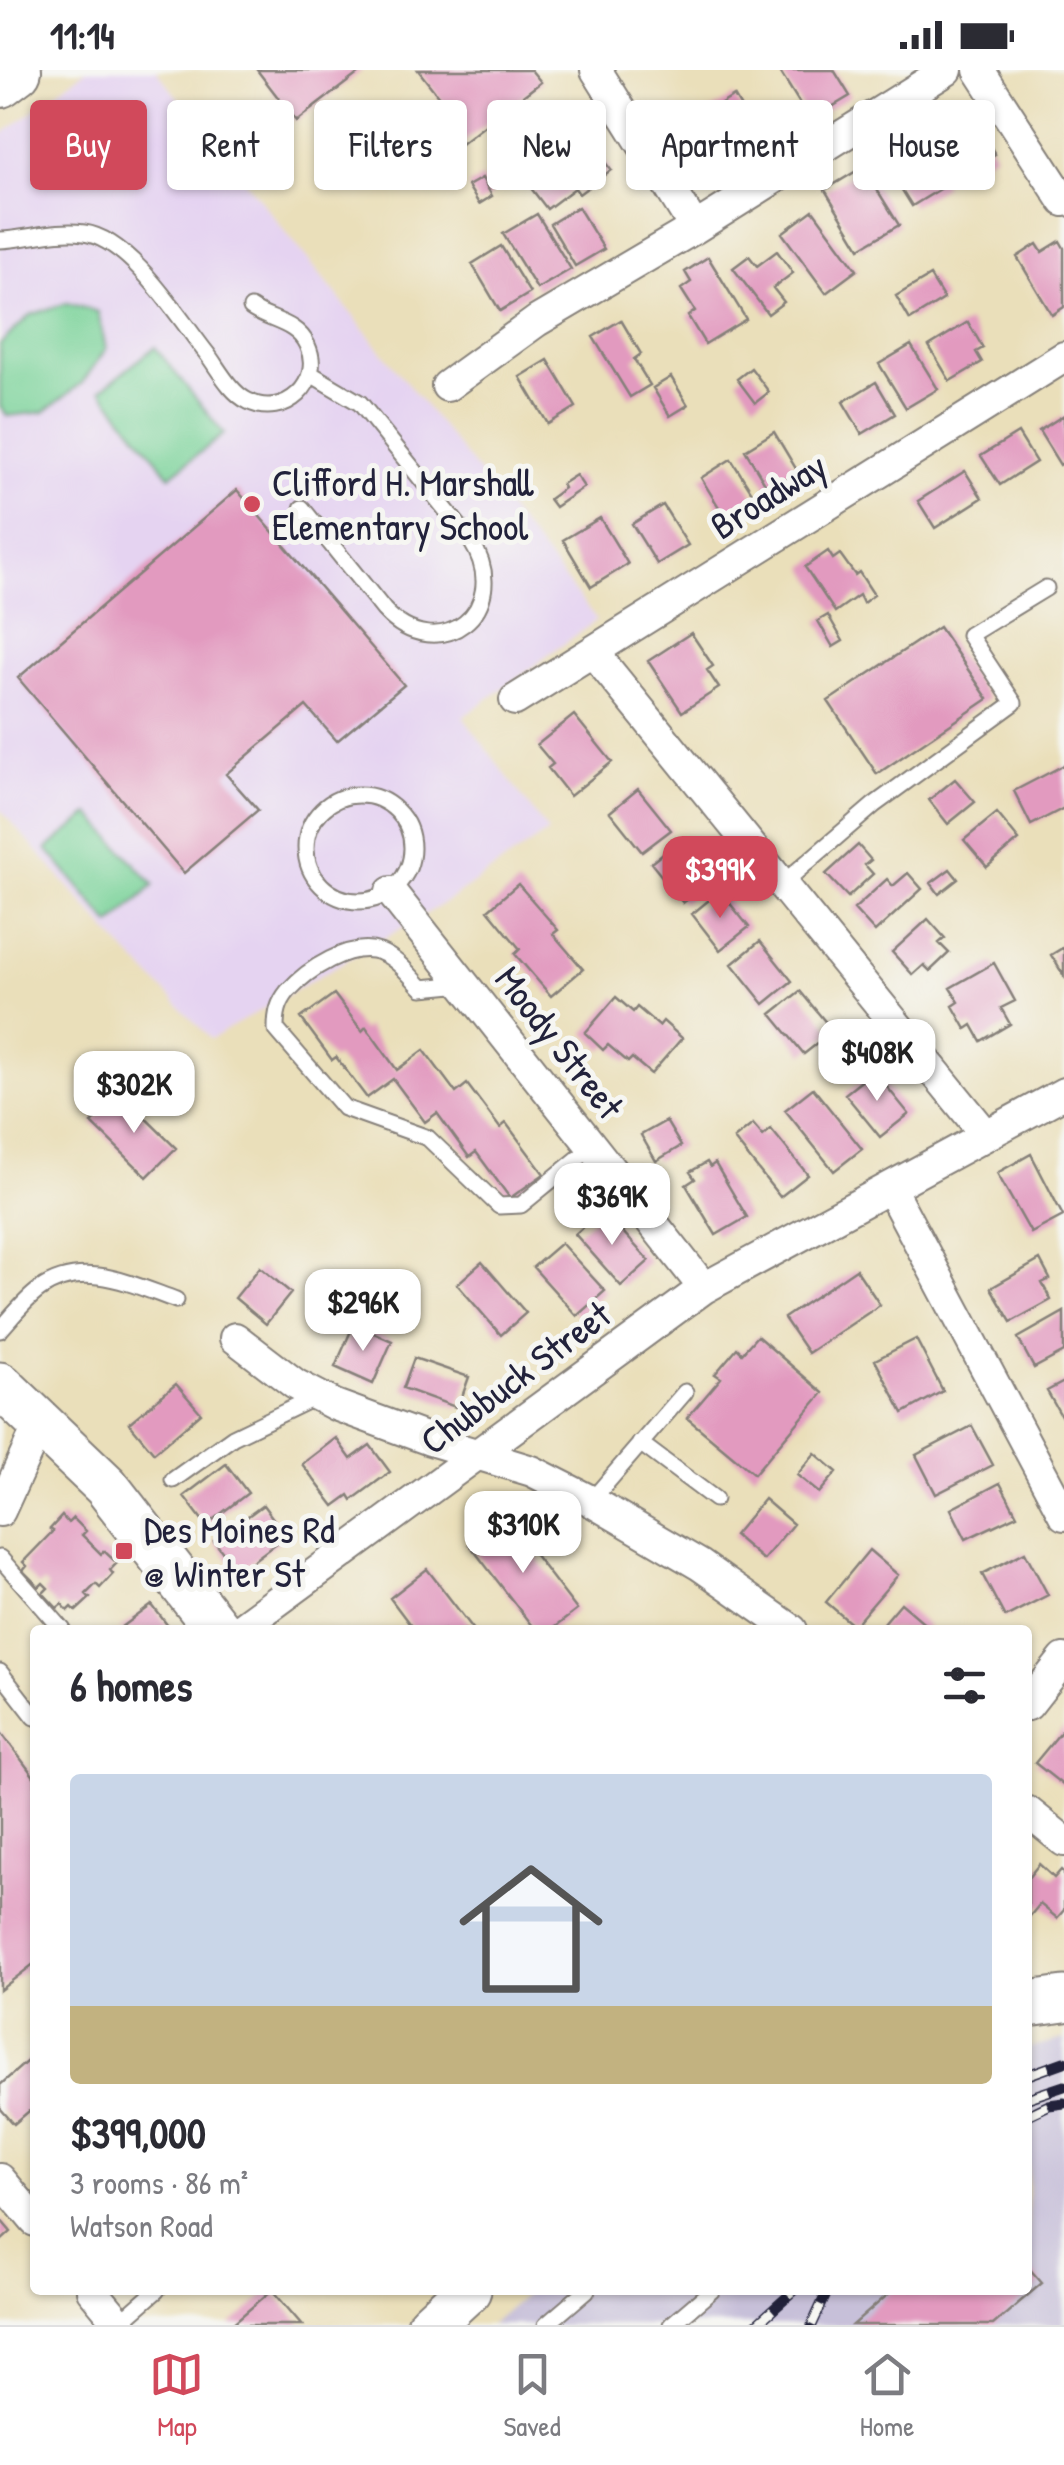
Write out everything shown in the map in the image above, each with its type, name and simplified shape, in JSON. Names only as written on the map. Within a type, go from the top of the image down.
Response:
[{"type":"main road","points":[[0,82],[16,70]]},
{"type":"street","points":[[596,70],[696,228]]},
{"type":"street","points":[[447,386],[538,321],[696,228],[947,70]]},
{"type":"street","points":[[979,70],[1064,200]]},
{"type":"street","name":"Broadway","points":[[515,700],[1064,358]]},
{"type":"street","points":[[593,652],[986,1135]]},
{"type":"street","name":"Moody Street","points":[[392,892],[704,1288]]},
{"type":"street","name":"Chubbuck Street","points":[[245,1625],[704,1288],[1064,1093]]},
{"type":"street","points":[[890,1188],[1064,1515]]},
{"type":"street","points":[[235,1338],[318,1396],[384,1424],[532,1470],[700,1565],[785,1625]]},
{"type":"street","points":[[0,1385],[106,1486],[214,1625]]},
{"type":"street","points":[[0,1511],[41,1422]]},
{"type":"street","points":[[1032,1700],[1064,1659]]},
{"type":"street","points":[[1032,1815],[1064,1841]]},
{"type":"street","points":[[1032,2003],[1064,1999]]},
{"type":"street","points":[[0,2180],[30,2216]]},
{"type":"street","points":[[96,2295],[119,2324]]},
{"type":"street","points":[[430,2325],[463,2295]]},
{"type":"lane","points":[[0,240],[69,231],[105,240],[138,267],[239,395],[264,406],[282,404],[304,388],[312,359],[297,331],[251,308]]},
{"type":"lane","points":[[302,508],[384,610],[411,631],[428,635],[460,626],[482,600],[486,578],[482,558],[471,541],[360,404],[310,374]]},
{"type":"lane","points":[[782,884],[874,805],[1014,703],[969,634],[1046,588]]},
{"type":"lane","points":[[358,794],[376,797],[393,806],[405,820],[412,837],[411,863],[392,892],[374,900],[346,901],[315,880],[305,847],[308,828],[334,800],[358,794]]},
{"type":"lane","points":[[464,984],[422,988],[398,963],[378,951],[354,950],[318,968],[288,992],[276,1010],[276,1028],[344,1108],[428,1138],[499,1206],[521,1205],[592,1147]]},
{"type":"lane","points":[[0,1330],[37,1291],[62,1277],[84,1273],[176,1300]]},
{"type":"lane","points":[[591,1501],[684,1392]]},
{"type":"lane","points":[[173,1480],[233,1437],[318,1396]]},
{"type":"lane","points":[[640,1443],[715,1499]]},
{"type":"lane","points":[[0,1558],[59,1625]]},
{"type":"lane","points":[[0,1672],[30,1711]]},
{"type":"lane","points":[[119,2324],[151,2295]]},
{"type":"lane","points":[[546,2325],[581,2295]]},
{"type":"lane","points":[[671,2325],[706,2295]]},
{"type":"shaded area","name":"Clifford H. Marshall Elementary School","points":[[86,70],[156,70],[180,100],[167,100],[167,190],[252,190],[597,620],[463,717],[548,832],[443,904],[211,1039],[119,944],[0,809],[0,136],[30,113],[30,190],[147,190],[147,100],[47,100]]},
{"type":"shaded area","points":[[1064,2039],[1064,2325],[490,2325],[525,2295],[1032,2295],[1032,2047]]},
{"type":"green space","points":[[67,303],[98,312],[106,349],[82,383],[44,412],[8,416],[0,407],[0,344],[30,315]]},
{"type":"green space","points":[[155,347],[224,434],[170,476],[101,390]]},
{"type":"green space","points":[[90,814],[154,885],[111,925],[47,849]]},
{"type":"building","points":[[257,70],[363,70],[324,100],[314,100],[314,107],[296,121],[294,100],[280,100]]},
{"type":"building","points":[[418,70],[531,70],[541,82],[518,100],[487,100],[487,124],[467,139],[467,100],[441,100]]},
{"type":"building","points":[[779,70],[834,70],[850,96],[833,106],[833,100],[798,100]]},
{"type":"building","points":[[853,173],[853,190],[877,190],[899,225],[860,248],[825,190],[833,190],[833,185]]},
{"type":"building","points":[[482,178],[492,196],[479,204],[468,186]]},
{"type":"building","points":[[532,190],[572,190],[547,209]]},
{"type":"building","points":[[902,190],[938,190],[912,206]]},
{"type":"building","points":[[578,207],[604,249],[575,266],[550,224]]},
{"type":"building","points":[[813,210],[857,270],[826,293],[782,233]]},
{"type":"building","points":[[537,214],[571,269],[537,289],[503,234]]},
{"type":"building","points":[[1060,241],[1064,248],[1064,307],[1052,315],[1017,257],[1037,244],[1042,252]]},
{"type":"building","points":[[501,246],[530,293],[500,311],[472,264]]},
{"type":"building","points":[[777,251],[793,273],[773,288],[784,302],[768,314],[733,268],[749,256],[757,266]]},
{"type":"building","points":[[708,257],[746,319],[705,344],[688,316],[695,311],[681,289],[691,282],[685,272]]},
{"type":"building","points":[[930,276],[944,299],[910,320],[896,296]]},
{"type":"building","points":[[621,320],[641,354],[634,359],[650,385],[630,397],[593,337]]},
{"type":"building","points":[[968,322],[983,348],[976,352],[982,362],[950,381],[929,346]]},
{"type":"building","points":[[911,345],[938,389],[906,408],[879,364]]},
{"type":"building","points":[[548,360],[576,407],[548,424],[520,377]]},
{"type":"building","points":[[751,368],[769,392],[755,403],[737,379]]},
{"type":"building","points":[[671,377],[688,405],[670,416],[653,388]]},
{"type":"building","points":[[876,382],[895,414],[862,434],[843,402]]},
{"type":"building","points":[[1064,415],[1064,462],[1060,465],[1039,431]]},
{"type":"building","points":[[774,432],[798,472],[769,490],[745,450]]},
{"type":"building","points":[[1018,433],[1036,462],[1000,485],[981,456]]},
{"type":"building","points":[[731,459],[759,503],[728,522],[701,478]]},
{"type":"building","points":[[965,471],[982,498],[935,528],[918,501]]},
{"type":"building","points":[[576,475],[584,487],[555,507],[549,499]]},
{"type":"building","points":[[237,490],[404,685],[337,741],[306,706],[226,774],[258,810],[184,873],[18,678]]},
{"type":"building","points":[[663,505],[688,545],[657,564],[632,524]]},
{"type":"building","points":[[600,518],[628,564],[591,587],[563,540]]},
{"type":"building","points":[[828,551],[833,559],[840,554],[855,575],[859,572],[874,595],[863,603],[859,595],[835,612],[805,567]]},
{"type":"building","points":[[828,615],[843,641],[833,647],[818,621]]},
{"type":"building","points":[[939,627],[988,699],[877,774],[828,701]]},
{"type":"building","points":[[691,633],[713,666],[707,670],[719,688],[682,712],[648,661]]},
{"type":"building","points":[[574,715],[612,762],[570,796],[548,768],[553,764],[537,745]]},
{"type":"building","points":[[1064,765],[1064,808],[1031,825],[1014,791]]},
{"type":"building","points":[[955,779],[975,802],[948,824],[929,800]]},
{"type":"building","points":[[638,789],[671,830],[642,852],[610,812]]},
{"type":"building","points":[[997,813],[1019,840],[987,867],[964,840]]},
{"type":"building","points":[[679,840],[711,880],[683,903],[651,863]]},
{"type":"building","points":[[858,845],[871,860],[865,865],[873,874],[848,897],[826,874]]},
{"type":"building","points":[[950,869],[958,879],[939,894],[931,883]]},
{"type":"building","points":[[908,873],[922,889],[875,932],[854,909],[887,879],[893,886]]},
{"type":"building","points":[[518,884],[558,930],[553,934],[583,969],[551,996],[515,954],[520,949],[488,910]]},
{"type":"building","points":[[720,891],[749,927],[720,950],[692,914]]},
{"type":"building","points":[[928,919],[945,938],[939,943],[949,953],[930,971],[924,965],[913,975],[892,952]]},
{"type":"building","points":[[760,941],[792,981],[764,1004],[732,964]]},
{"type":"building","points":[[1064,947],[1064,976],[1051,955]]},
{"type":"building","points":[[994,963],[1015,1001],[1001,1008],[1010,1024],[981,1041],[972,1025],[966,1029],[953,1006],[959,1002],[950,988]]},
{"type":"building","points":[[800,991],[833,1031],[804,1054],[771,1014]]},
{"type":"building","points":[[334,994],[362,1031],[366,1027],[397,1070],[424,1050],[456,1093],[467,1084],[500,1128],[506,1123],[544,1174],[510,1198],[476,1152],[469,1157],[437,1113],[425,1122],[393,1079],[367,1098],[301,1018]]},
{"type":"building","points":[[616,997],[633,1012],[637,1007],[659,1026],[663,1021],[682,1038],[651,1074],[608,1045],[603,1050],[585,1033]]},
{"type":"building","points":[[874,1071],[909,1114],[880,1137],[845,1094]]},
{"type":"building","points":[[813,1088],[862,1149],[834,1171],[785,1110]]},
{"type":"building","points":[[121,1094],[176,1148],[147,1177],[92,1123]]},
{"type":"building","points":[[666,1121],[681,1146],[656,1161],[641,1135]]},
{"type":"building","points":[[753,1124],[763,1136],[771,1129],[808,1175],[780,1197],[734,1139]]},
{"type":"building","points":[[1031,1154],[1063,1216],[1031,1233],[997,1173]]},
{"type":"building","points":[[707,1162],[710,1167],[715,1163],[747,1217],[716,1235],[686,1185],[695,1179],[690,1172]]},
{"type":"building","points":[[603,1210],[649,1261],[621,1286],[575,1234]]},
{"type":"building","points":[[561,1243],[605,1291],[577,1316],[533,1267]]},
{"type":"building","points":[[1040,1260],[1050,1279],[1042,1283],[1051,1300],[1011,1322],[991,1288]]},
{"type":"building","points":[[482,1262],[526,1313],[501,1335],[457,1284]]},
{"type":"building","points":[[260,1267],[291,1293],[266,1324],[235,1298]]},
{"type":"building","points":[[856,1269],[880,1305],[808,1353],[784,1318]]},
{"type":"building","points":[[1064,1312],[1064,1352],[1034,1368],[1018,1338]]},
{"type":"building","points":[[354,1324],[392,1341],[373,1384],[335,1367]]},
{"type":"building","points":[[757,1336],[823,1393],[754,1474],[687,1418],[721,1378],[715,1374],[737,1348],[742,1353]]},
{"type":"building","points":[[916,1339],[943,1391],[903,1413],[875,1360]]},
{"type":"building","points":[[414,1358],[469,1377],[458,1408],[403,1388]]},
{"type":"building","points":[[1064,1382],[1064,1421],[1047,1391]]},
{"type":"building","points":[[176,1384],[201,1413],[154,1453],[129,1423]]},
{"type":"building","points":[[972,1426],[993,1465],[936,1494],[916,1455]]},
{"type":"building","points":[[336,1438],[351,1459],[370,1445],[390,1472],[352,1500],[349,1495],[334,1506],[302,1464]]},
{"type":"building","points":[[815,1453],[837,1472],[819,1493],[797,1475]]},
{"type":"building","points":[[226,1464],[248,1493],[206,1525],[184,1496]]},
{"type":"building","points":[[1000,1483],[1017,1515],[966,1539],[951,1509]]},
{"type":"building","points":[[764,1499],[793,1524],[763,1560],[734,1535]]},
{"type":"building","points":[[263,1505],[286,1536],[238,1572],[214,1541]]},
{"type":"building","points":[[62,1516],[68,1523],[73,1518],[86,1531],[82,1535],[117,1563],[110,1570],[113,1574],[100,1588],[96,1584],[86,1594],[90,1598],[76,1611],[72,1607],[68,1611],[62,1604],[57,1608],[43,1593],[48,1588],[43,1583],[39,1587],[23,1571],[27,1566],[23,1562]]},
{"type":"building","points":[[505,1516],[577,1610],[558,1625],[531,1625],[469,1544]]},
{"type":"building","points":[[869,1550],[898,1575],[855,1625],[826,1602]]},
{"type":"building","points":[[1025,1552],[1048,1595],[1005,1617],[982,1574]]},
{"type":"building","points":[[427,1569],[470,1625],[410,1625],[390,1598]]},
{"type":"building","points":[[901,1603],[927,1625],[882,1625]]},
{"type":"building","points":[[152,1605],[167,1625],[125,1625]]},
{"type":"building","points":[[1064,1728],[1064,1786],[1035,1763]]},
{"type":"building","points":[[0,1731],[30,1771],[30,1967],[0,1990]]},
{"type":"building","points":[[1039,1864],[1054,1878],[1061,1870],[1064,1873],[1064,1910],[1057,1918],[1040,1904],[1032,1914],[1032,1873]]},
{"type":"building","points":[[30,2058],[30,2110],[14,2124],[0,2108],[0,2085]]},
{"type":"building","points":[[0,2219],[11,2232],[0,2242]]},
{"type":"building","points":[[1032,2272],[1042,2283],[1032,2292]]},
{"type":"building","points":[[266,2295],[276,2295],[302,2325],[231,2325]]},
{"type":"building","points":[[887,2295],[1028,2295],[993,2325],[853,2325]]},
{"type":"railway","points":[[1032,2074],[1064,2062]]},
{"type":"railway","points":[[1032,2097],[1064,2086]]},
{"type":"railway","points":[[1032,2113],[1064,2103]]},
{"type":"railway","points":[[756,2325],[789,2295]]},
{"type":"railway","points":[[812,2325],[826,2295]]},
{"type":"place","name":"Clifford H. Marshall Elementary School","points":[[252,504]]},
{"type":"place","name":"Des Moines Rd @ Winter St","points":[[124,1551]]}]
